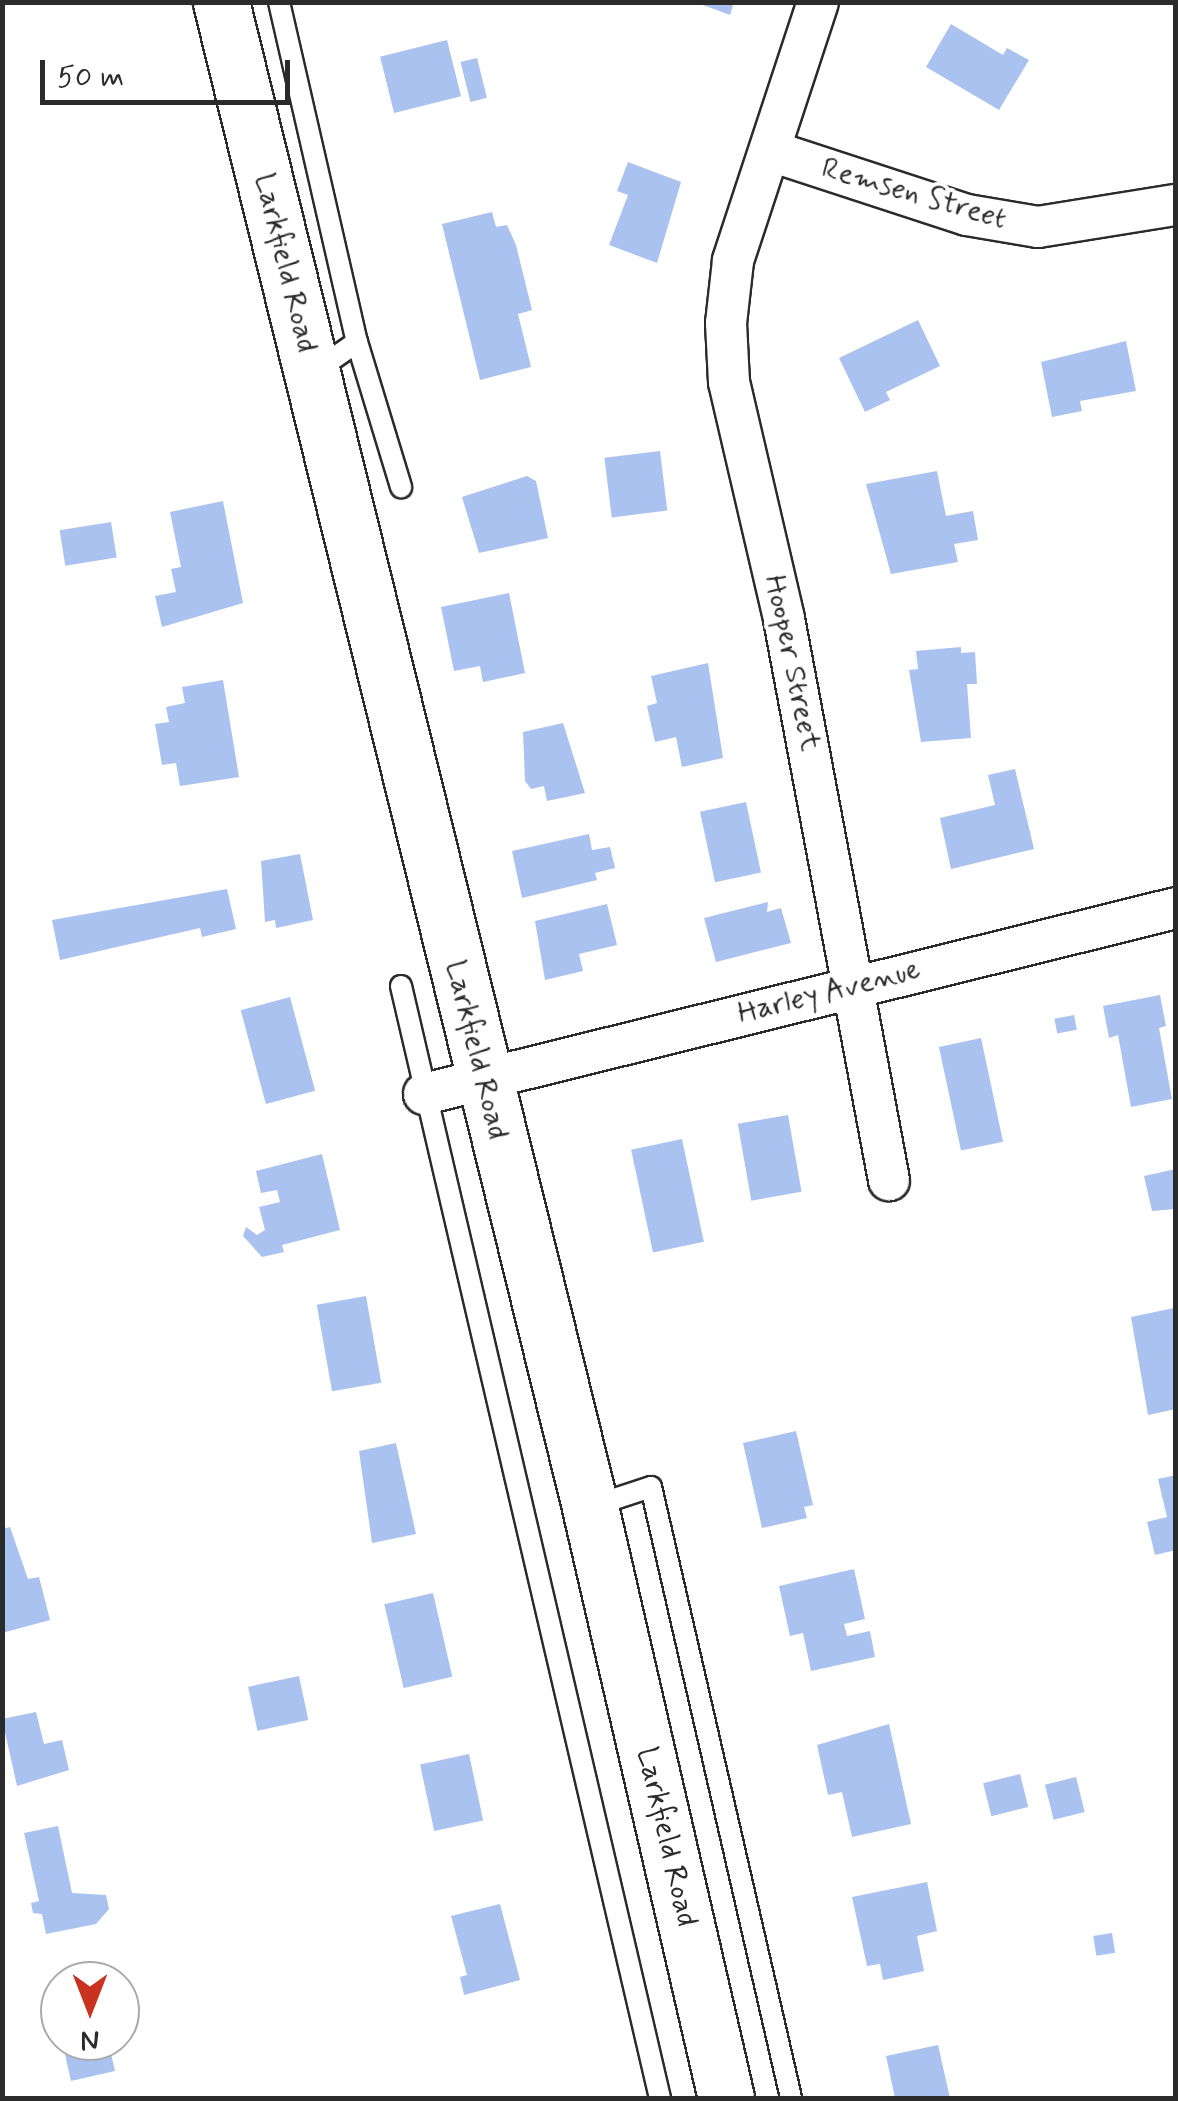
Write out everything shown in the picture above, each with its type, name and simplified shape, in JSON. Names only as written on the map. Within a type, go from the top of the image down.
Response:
[{"type":"main road","name":"Larkfield Road","points":[[221,2],[590,1507],[726,2098]]},
{"type":"street","name":"Hooper Street","points":[[818,2],[732,261],[726,323],[729,382],[856,985],[888,1180]]},
{"type":"street","name":"Remsen Street","points":[[771,152],[967,215],[1038,228],[1176,205]]},
{"type":"street","name":"Harley Avenue","points":[[424,1094],[1176,908]]},
{"type":"lane","points":[[279,2],[357,342],[401,487]]},
{"type":"lane","points":[[313,374],[357,342]]},
{"type":"lane","points":[[401,986],[660,2098]]},
{"type":"lane","points":[[590,1507],[651,1487],[791,2098]]},
{"type":"building","points":[[695,2],[734,2],[730,15]]},
{"type":"building","points":[[951,24],[1003,55],[1007,48],[1029,60],[999,110],[926,67]]},
{"type":"building","points":[[447,40],[461,96],[394,113],[380,57]]},
{"type":"building","points":[[477,58],[487,98],[470,102],[461,62]]},
{"type":"building","points":[[628,162],[681,182],[657,263],[609,245],[628,195],[617,191]]},
{"type":"building","points":[[492,212],[496,227],[507,225],[516,245],[532,310],[518,314],[531,367],[480,380],[442,224]]},
{"type":"building","points":[[918,320],[940,366],[886,392],[890,400],[865,412],[839,358]]},
{"type":"building","points":[[1126,341],[1136,391],[1080,401],[1082,411],[1052,417],[1041,362]]},
{"type":"building","points":[[660,451],[667,511],[612,517],[604,458]]},
{"type":"building","points":[[937,471],[946,516],[973,511],[978,540],[954,544],[958,562],[891,574],[866,484]]},
{"type":"building","points":[[527,476],[536,481],[548,538],[479,553],[462,497]]},
{"type":"building","points":[[223,501],[243,603],[162,627],[155,596],[176,592],[171,569],[181,567],[170,512]]},
{"type":"building","points":[[111,522],[117,558],[65,566],[60,530]]},
{"type":"building","points":[[509,593],[525,673],[483,682],[480,666],[454,671],[441,607]]},
{"type":"building","points":[[961,647],[961,653],[975,652],[977,684],[967,684],[971,738],[921,742],[909,670],[918,669],[916,651]]},
{"type":"building","points":[[708,663],[723,758],[682,767],[676,737],[655,742],[647,706],[657,703],[651,676]]},
{"type":"building","points":[[223,680],[239,777],[180,786],[176,763],[162,765],[155,724],[169,722],[166,707],[185,703],[182,687]]},
{"type":"building","points":[[563,723],[585,793],[547,801],[544,786],[531,789],[525,781],[523,732]]},
{"type":"building","points":[[1015,769],[1034,849],[951,869],[940,818],[995,805],[988,775]]},
{"type":"building","points":[[746,802],[761,872],[715,882],[700,812]]},
{"type":"building","points":[[589,834],[592,850],[610,847],[615,868],[595,873],[597,880],[522,898],[512,851]]},
{"type":"building","points":[[300,854],[313,920],[276,928],[275,920],[265,922],[261,861]]},
{"type":"building","points":[[227,889],[236,929],[202,937],[200,928],[60,960],[52,920]]},
{"type":"building","points":[[768,902],[767,912],[781,908],[791,943],[716,962],[704,918]]},
{"type":"building","points":[[607,904],[617,945],[579,954],[583,971],[545,980],[535,921]]},
{"type":"building","points":[[1160,995],[1166,1026],[1159,1028],[1172,1099],[1131,1107],[1118,1035],[1109,1038],[1103,1006]]},
{"type":"building","points":[[290,997],[315,1091],[266,1104],[241,1010]]},
{"type":"building","points":[[1074,1015],[1077,1030],[1057,1034],[1054,1019]]},
{"type":"building","points":[[981,1038],[1003,1142],[961,1151],[939,1047]]},
{"type":"building","points":[[788,1115],[802,1192],[751,1201],[738,1124]]},
{"type":"building","points":[[682,1139],[704,1242],[653,1253],[631,1150]]},
{"type":"building","points":[[322,1154],[340,1230],[282,1245],[284,1252],[262,1257],[243,1236],[246,1227],[257,1235],[265,1230],[259,1207],[280,1202],[277,1190],[261,1193],[256,1171]]},
{"type":"building","points":[[1176,1169],[1176,1209],[1152,1211],[1144,1176]]},
{"type":"building","points":[[366,1296],[381,1383],[332,1391],[317,1305]]},
{"type":"building","points":[[1174,1308],[1176,1409],[1148,1415],[1131,1317]]},
{"type":"building","points":[[796,1431],[813,1505],[804,1507],[807,1518],[762,1528],[743,1443]]},
{"type":"building","points":[[396,1443],[416,1534],[372,1543],[359,1451]]},
{"type":"building","points":[[1176,1475],[1176,1550],[1155,1555],[1147,1522],[1167,1517],[1158,1479]]},
{"type":"building","points":[[10,1527],[28,1579],[39,1577],[50,1620],[2,1633],[2,1529]]},
{"type":"building","points":[[854,1569],[865,1619],[844,1624],[847,1636],[870,1631],[875,1657],[811,1671],[803,1633],[790,1636],[779,1586]]},
{"type":"building","points":[[433,1593],[452,1677],[404,1688],[384,1604]]},
{"type":"building","points":[[299,1676],[308,1720],[257,1731],[248,1687]]},
{"type":"building","points":[[36,1712],[44,1744],[62,1740],[69,1770],[17,1786],[2,1719]]},
{"type":"building","points":[[889,1724],[911,1824],[852,1837],[842,1792],[828,1795],[817,1745]]},
{"type":"building","points":[[469,1754],[483,1821],[434,1831],[420,1764]]},
{"type":"building","points":[[1020,1774],[1028,1807],[991,1816],[983,1783]]},
{"type":"building","points":[[1076,1777],[1085,1812],[1054,1820],[1045,1785]]},
{"type":"building","points":[[58,1826],[72,1893],[106,1895],[109,1909],[96,1924],[46,1934],[42,1914],[33,1913],[31,1903],[39,1901],[24,1833]]},
{"type":"building","points":[[927,1882],[937,1931],[917,1936],[924,1971],[883,1980],[880,1964],[867,1966],[852,1897]]},
{"type":"building","points":[[500,1904],[520,1980],[464,1995],[460,1977],[467,1975],[451,1916]]},
{"type":"building","points":[[1112,1933],[1115,1953],[1096,1956],[1093,1936]]},
{"type":"building","points":[[938,2045],[950,2098],[895,2098],[886,2056]]},
{"type":"building","points":[[66,2061],[113,2061],[115,2071],[71,2081]]}]
